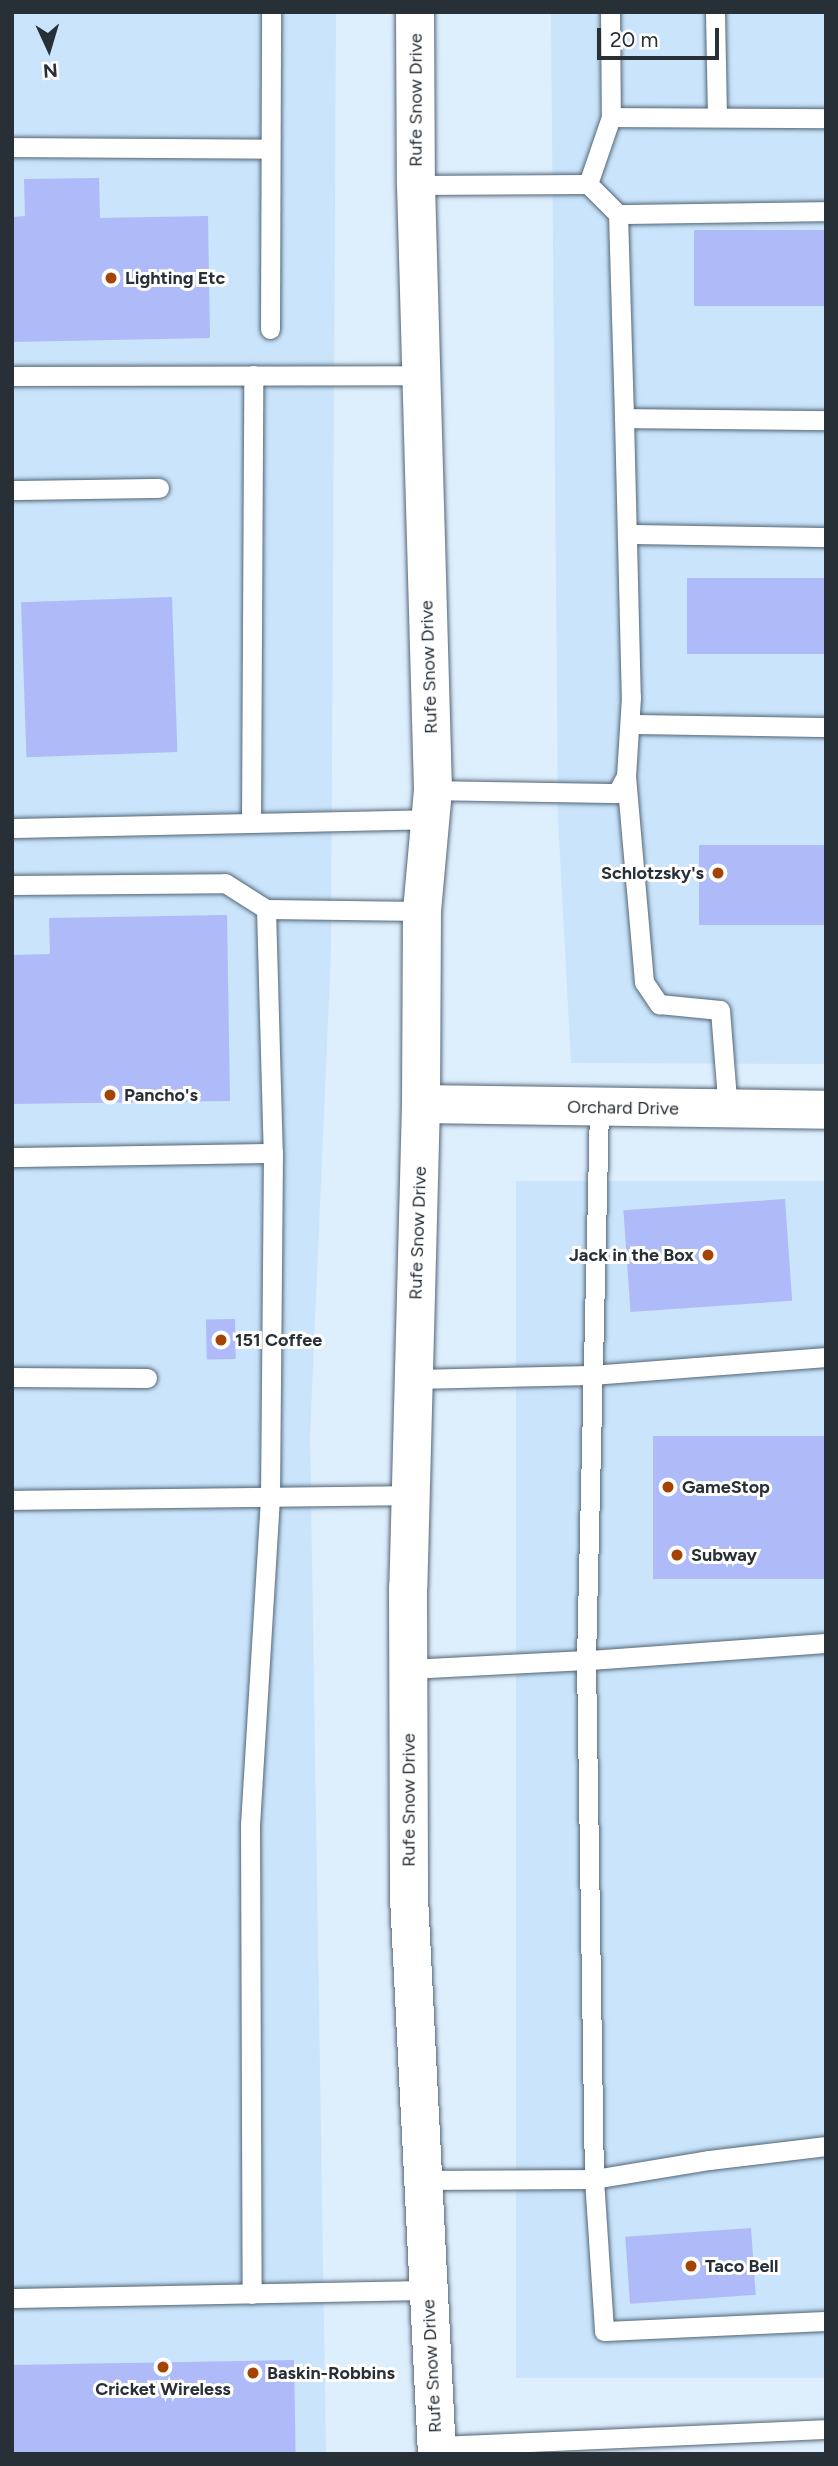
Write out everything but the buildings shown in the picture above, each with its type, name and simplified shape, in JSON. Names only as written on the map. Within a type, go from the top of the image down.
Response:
[{"type":"main road","name":"Rufe Snow Drive","points":[[415,12],[416,185],[431,805],[422,911],[421,1104],[408,1669],[409,1898],[437,2450]]},
{"type":"main road","name":"Orchard Drive","points":[[421,1104],[729,1111],[826,1110]]},
{"type":"lane","points":[[270,328],[271,12]]},
{"type":"lane","points":[[588,184],[611,117],[610,12]]},
{"type":"lane","points":[[715,12],[717,117]]},
{"type":"lane","points":[[611,117],[826,118]]},
{"type":"lane","points":[[13,147],[270,149]]},
{"type":"lane","points":[[416,185],[588,184],[618,214],[629,724],[626,776],[644,982],[659,1004],[720,1010],[729,1111]]},
{"type":"lane","points":[[618,214],[826,211]]},
{"type":"lane","points":[[251,823],[253,375]]},
{"type":"lane","points":[[12,376],[422,375]]},
{"type":"lane","points":[[624,418],[826,420]]},
{"type":"lane","points":[[12,490],[159,488]]},
{"type":"lane","points":[[626,534],[826,537]]},
{"type":"lane","points":[[629,724],[826,727]]},
{"type":"lane","points":[[12,828],[251,823],[431,805],[617,793],[626,776]]},
{"type":"lane","points":[[12,885],[225,883],[266,909],[422,911]]},
{"type":"lane","points":[[252,2294],[250,1825],[270,1498],[273,1153],[266,909]]},
{"type":"lane","points":[[599,1108],[586,1660],[594,2179],[604,2331],[826,2320]]},
{"type":"lane","points":[[12,1157],[273,1153]]},
{"type":"lane","points":[[414,1379],[591,1375],[826,1357]]},
{"type":"lane","points":[[12,1377],[148,1378]]},
{"type":"lane","points":[[12,1500],[411,1495]]},
{"type":"lane","points":[[408,1669],[826,1643]]},
{"type":"lane","points":[[422,2180],[594,2179],[709,2160],[826,2146]]},
{"type":"lane","points":[[12,2298],[428,2290]]},
{"type":"lane","points":[[437,2450],[826,2429]]},
{"type":"shaded area","points":[[12,12],[336,12],[331,951],[310,1435],[326,2454],[12,2454]]},
{"type":"shaded area","points":[[551,12],[826,12],[826,1064],[571,1063],[558,818]]},
{"type":"shaded area","points":[[516,1181],[826,1181],[826,2378],[516,2378]]},
{"type":"place","name":"Lighting Etc","points":[[111,278]]},
{"type":"place","name":"Schlotzsky's","points":[[718,873]]},
{"type":"place","name":"Pancho's","points":[[110,1095]]},
{"type":"place","name":"Jack in the Box","points":[[708,1255]]},
{"type":"place","name":"151 Coffee","points":[[221,1340]]},
{"type":"place","name":"GameStop","points":[[668,1487]]},
{"type":"place","name":"Subway","points":[[677,1555]]},
{"type":"place","name":"Taco Bell","points":[[691,2266]]},
{"type":"place","name":"Cricket Wireless","points":[[163,2367]]},
{"type":"place","name":"Baskin-Robbins","points":[[253,2373]]}]
